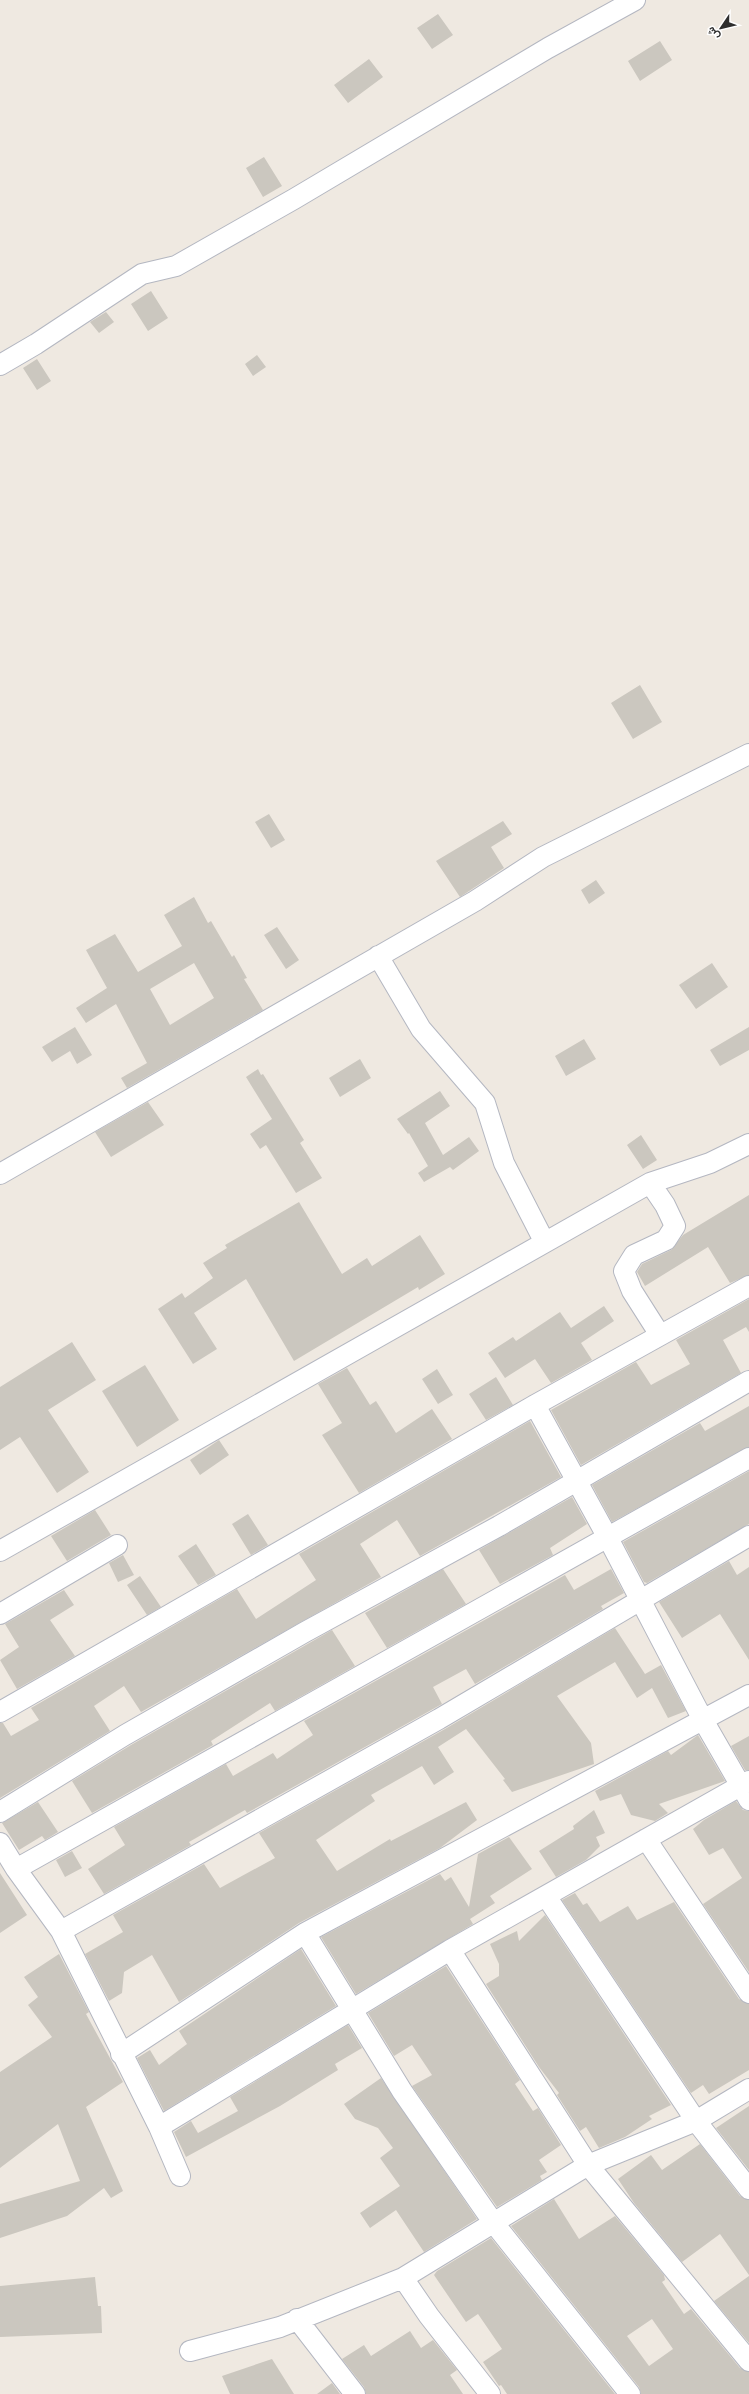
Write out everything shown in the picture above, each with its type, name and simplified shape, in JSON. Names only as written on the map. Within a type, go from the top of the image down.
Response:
[{"type":"street","points":[[0,365],[36,344],[142,274],[176,266],[294,199],[548,48],[635,0]]},
{"type":"street","points":[[0,1174],[475,901],[543,857],[749,754]]},
{"type":"street","points":[[378,956],[421,1029],[485,1103],[504,1163],[544,1241]]},
{"type":"street","points":[[0,1551],[544,1241],[650,1183],[710,1163],[749,1144]]},
{"type":"street","points":[[650,1183],[665,1205],[675,1226],[666,1240],[634,1255],[624,1271],[632,1291],[660,1335]]},
{"type":"street","points":[[0,1712],[535,1405],[749,1286]]},
{"type":"street","points":[[0,1812],[125,1735],[305,1632],[499,1526],[749,1381]]},
{"type":"street","points":[[159,2127],[350,2009],[450,1950],[646,1839],[746,1789],[703,1720],[608,1538],[535,1405]]},
{"type":"street","points":[[16,1869],[345,1683],[608,1538],[749,1458]]},
{"type":"street","points":[[61,1931],[439,1719],[749,1536]]},
{"type":"street","points":[[0,1614],[117,1545]]},
{"type":"street","points":[[121,2054],[305,1933],[749,1695]]},
{"type":"street","points":[[646,1839],[749,1993]]},
{"type":"street","points":[[0,1843],[16,1869],[61,1931],[121,2054],[159,2127],[180,2176]]},
{"type":"street","points":[[546,1896],[696,2121],[749,2189]]},
{"type":"street","points":[[305,1933],[350,2009],[402,2091],[493,2222],[630,2394]]},
{"type":"street","points":[[450,1950],[588,2165],[749,2361]]},
{"type":"street","points":[[190,2351],[280,2327],[403,2278],[588,2165],[696,2121],[749,2089]]},
{"type":"street","points":[[403,2278],[429,2316],[490,2394]]},
{"type":"street","points":[[297,2319],[355,2394]]},
{"type":"building","points":[[438,14],[453,35],[432,49],[417,28]]},
{"type":"building","points":[[660,41],[672,60],[640,81],[628,61]]},
{"type":"building","points":[[369,59],[383,77],[348,103],[334,85]]},
{"type":"building","points":[[264,157],[282,186],[263,197],[246,168]]},
{"type":"building","points":[[151,291],[168,318],[148,331],[131,304]]},
{"type":"building","points":[[106,312],[114,322],[99,333],[90,322]]},
{"type":"building","points":[[257,355],[266,367],[253,376],[245,364]]},
{"type":"building","points":[[37,359],[51,381],[37,390],[23,368]]},
{"type":"building","points":[[640,685],[662,722],[633,739],[611,703]]},
{"type":"building","points":[[269,814],[285,840],[271,848],[255,822]]},
{"type":"building","points":[[503,821],[512,834],[491,847],[504,868],[460,897],[436,861]]},
{"type":"building","points":[[596,880],[605,893],[589,904],[581,890]]},
{"type":"building","points":[[194,897],[208,923],[211,921],[232,957],[234,955],[247,978],[244,979],[263,1010],[127,1088],[121,1078],[147,1063],[116,1004],[86,1023],[76,1008],[107,988],[86,950],[115,934],[138,972],[182,946],[164,915]],"holes":[[[194,963],[214,998],[170,1025],[150,989]]]},
{"type":"building","points":[[277,927],[299,960],[286,969],[264,935]]},
{"type":"building","points":[[712,963],[728,987],[696,1009],[679,985]]},
{"type":"building","points":[[75,1027],[92,1055],[77,1064],[70,1051],[52,1062],[42,1047]]},
{"type":"building","points":[[749,1027],[749,1050],[720,1066],[710,1050]]},
{"type":"building","points":[[584,1039],[596,1059],[566,1076],[555,1056]]},
{"type":"building","points":[[360,1059],[371,1078],[340,1097],[329,1078]]},
{"type":"building","points":[[258,1069],[261,1075],[263,1074],[304,1140],[300,1143],[322,1178],[296,1193],[266,1145],[260,1149],[250,1134],[272,1119],[246,1077]]},
{"type":"building","points":[[440,1091],[450,1106],[425,1123],[443,1155],[469,1137],[479,1151],[453,1170],[450,1167],[424,1182],[418,1173],[428,1166],[409,1133],[408,1134],[397,1119]]},
{"type":"building","points":[[148,1102],[164,1125],[111,1157],[95,1132]]},
{"type":"building","points":[[641,1135],[657,1160],[643,1169],[627,1145]]},
{"type":"building","points":[[749,1195],[749,1275],[730,1283],[708,1247],[645,1286],[637,1272],[642,1264],[671,1250],[683,1235]]},
{"type":"building","points":[[299,1202],[342,1274],[367,1258],[372,1266],[420,1235],[445,1274],[419,1290],[418,1287],[294,1361],[246,1279],[194,1313],[217,1349],[193,1364],[158,1309],[182,1293],[185,1298],[213,1278],[203,1263],[227,1248],[225,1245]]},
{"type":"building","points":[[749,1299],[749,1332],[746,1327],[723,1340],[741,1373],[581,1465],[551,1410],[636,1362],[651,1385],[690,1364],[676,1340]]},
{"type":"building","points":[[604,1306],[614,1321],[581,1343],[592,1360],[551,1383],[535,1359],[505,1378],[488,1353],[513,1337],[516,1341],[560,1312],[571,1328]]},
{"type":"building","points":[[72,1342],[96,1380],[48,1410],[89,1472],[57,1493],[20,1437],[0,1450],[0,1387]]},
{"type":"building","points":[[145,1365],[179,1420],[137,1447],[102,1391]]},
{"type":"building","points":[[347,1368],[370,1405],[376,1401],[396,1433],[432,1409],[452,1439],[359,1493],[322,1435],[342,1423],[318,1384]]},
{"type":"building","points":[[437,1369],[453,1395],[438,1404],[422,1379]]},
{"type":"building","points":[[496,1377],[513,1405],[486,1420],[469,1394]]},
{"type":"building","points":[[749,1406],[749,1447],[612,1522],[592,1485],[700,1423],[705,1431]]},
{"type":"building","points":[[530,1421],[561,1477],[420,1556],[397,1520],[360,1544],[381,1577],[141,1712],[124,1686],[94,1706],[110,1731],[0,1798],[0,1723],[3,1723],[11,1736],[39,1720],[31,1708],[237,1589],[256,1619],[316,1580],[299,1554]]},
{"type":"building","points":[[219,1440],[229,1455],[200,1475],[190,1460]]},
{"type":"building","points":[[749,1471],[749,1524],[647,1583],[644,1582],[623,1542]]},
{"type":"building","points":[[572,1497],[587,1524],[550,1548],[553,1555],[500,1584],[479,1550]]},
{"type":"building","points":[[95,1510],[111,1535],[67,1561],[51,1536]]},
{"type":"building","points":[[248,1514],[268,1545],[251,1555],[232,1524]]},
{"type":"building","points":[[196,1544],[216,1575],[198,1585],[178,1556]]},
{"type":"building","points":[[123,1555],[134,1575],[118,1582],[109,1563]]},
{"type":"building","points":[[729,1561],[737,1575],[749,1567],[749,1660],[720,1614],[682,1638],[659,1602]]},
{"type":"building","points":[[443,1569],[466,1604],[387,1648],[365,1613]]},
{"type":"building","points":[[611,1569],[624,1593],[601,1606],[603,1609],[475,1684],[466,1669],[433,1687],[442,1704],[247,1813],[245,1810],[189,1842],[191,1845],[104,1894],[88,1869],[125,1845],[114,1827],[226,1764],[233,1776],[273,1753],[277,1759],[313,1735],[304,1721],[565,1575],[574,1590]]},
{"type":"building","points":[[140,1576],[161,1607],[147,1615],[127,1585]]},
{"type":"building","points":[[64,1590],[74,1605],[50,1620],[75,1656],[17,1689],[0,1660],[19,1647],[5,1624]]},
{"type":"building","points":[[615,1628],[645,1674],[661,1665],[686,1711],[668,1718],[652,1688],[637,1698],[615,1662],[557,1696],[591,1743],[594,1764],[512,1792],[503,1780],[505,1779],[466,1729],[438,1747],[454,1772],[434,1785],[422,1766],[371,1795],[375,1801],[316,1840],[337,1871],[390,1839],[391,1841],[466,1802],[477,1820],[440,1848],[299,1923],[179,2002],[152,1955],[124,1972],[122,1993],[109,2001],[85,1954],[123,1932],[113,1915],[204,1864],[220,1888],[275,1858],[259,1833],[445,1729]]},
{"type":"building","points":[[332,1630],[355,1666],[275,1711],[270,1703],[211,1741],[213,1745],[92,1813],[72,1781],[131,1745]]},
{"type":"building","points":[[698,1735],[725,1781],[659,1804],[668,1813],[655,1821],[631,1815],[621,1794],[600,1801],[595,1791],[668,1751],[671,1755]]},
{"type":"building","points":[[749,1736],[749,1770],[745,1770],[731,1746]]},
{"type":"building","points":[[736,1801],[743,1810],[749,1811],[749,1972],[703,1904],[742,1878],[723,1848],[709,1855],[693,1829],[704,1820]]},
{"type":"building","points":[[38,1802],[58,1832],[45,1840],[42,1836],[19,1850],[2,1823]]},
{"type":"building","points":[[594,1810],[605,1833],[596,1837],[600,1846],[586,1860],[556,1877],[539,1851],[574,1829],[573,1826]]},
{"type":"building","points":[[509,1837],[532,1869],[490,1896],[495,1903],[470,1919],[473,1924],[356,1994],[321,1937],[440,1874],[445,1881],[451,1877],[469,1907],[478,1854]]},
{"type":"building","points":[[72,1851],[82,1868],[65,1877],[56,1860]]},
{"type":"building","points":[[0,1873],[27,1915],[0,1933]]},
{"type":"building","points":[[575,1893],[583,1905],[587,1903],[600,1922],[628,1906],[637,1920],[674,1902],[739,1999],[749,2004],[749,2070],[709,2094],[703,2085],[691,2093],[562,1900]]},
{"type":"building","points":[[545,1915],[671,2105],[649,2116],[652,2119],[625,2137],[599,2148],[586,2127],[580,2131],[557,2095],[559,2093],[539,2067],[486,1984],[499,1976],[499,1964],[490,1944],[517,1931],[519,1941]]},
{"type":"building","points":[[301,1949],[336,2006],[164,2111],[137,2058],[150,2050],[159,2065],[187,2044],[179,2031]]},
{"type":"building","points":[[59,1954],[89,2012],[86,2014],[123,2082],[86,2107],[123,2191],[111,2198],[104,2188],[67,2216],[0,2238],[0,2204],[80,2181],[58,2124],[0,2168],[0,2072],[52,2037],[28,2005],[38,1997],[24,1977]]},
{"type":"building","points":[[446,1966],[520,2080],[515,2084],[533,2111],[538,2108],[561,2145],[539,2160],[547,2172],[540,2176],[542,2180],[497,2207],[412,2086],[432,2075],[412,2045],[394,2056],[368,2013]]},
{"type":"building","points":[[348,2025],[362,2048],[335,2064],[338,2070],[280,2106],[186,2157],[174,2132],[191,2121],[198,2133],[238,2111],[230,2097]]},
{"type":"building","points":[[381,2078],[477,2219],[424,2252],[396,2210],[370,2228],[360,2213],[400,2186],[380,2158],[393,2148],[378,2128],[355,2119],[344,2104]]},
{"type":"building","points":[[749,2106],[749,2170],[716,2128]]},
{"type":"building","points":[[700,2144],[740,2196],[749,2200],[749,2275],[720,2234],[682,2262],[634,2203],[618,2179],[651,2155],[662,2170]]},
{"type":"building","points":[[554,2199],[579,2239],[615,2216],[664,2275],[665,2280],[662,2282],[684,2314],[691,2309],[740,2368],[749,2372],[749,2394],[641,2394],[639,2387],[511,2226]],"holes":[[[652,2319],[673,2349],[649,2366],[627,2336]]]},
{"type":"building","points":[[491,2238],[615,2394],[507,2394],[501,2385],[499,2386],[483,2362],[502,2349],[478,2314],[466,2322],[434,2275],[437,2271]]},
{"type":"building","points":[[749,2276],[749,2343],[714,2301]]},
{"type":"building","points":[[95,2277],[98,2306],[101,2306],[102,2333],[0,2337],[0,2286]]},
{"type":"building","points":[[410,2331],[421,2348],[433,2340],[457,2370],[450,2375],[463,2394],[366,2394],[364,2387],[342,2359],[364,2345],[371,2356]]},
{"type":"building","points":[[272,2359],[294,2394],[230,2394],[222,2376]]},
{"type":"building","points":[[332,2383],[340,2394],[317,2394]]}]
